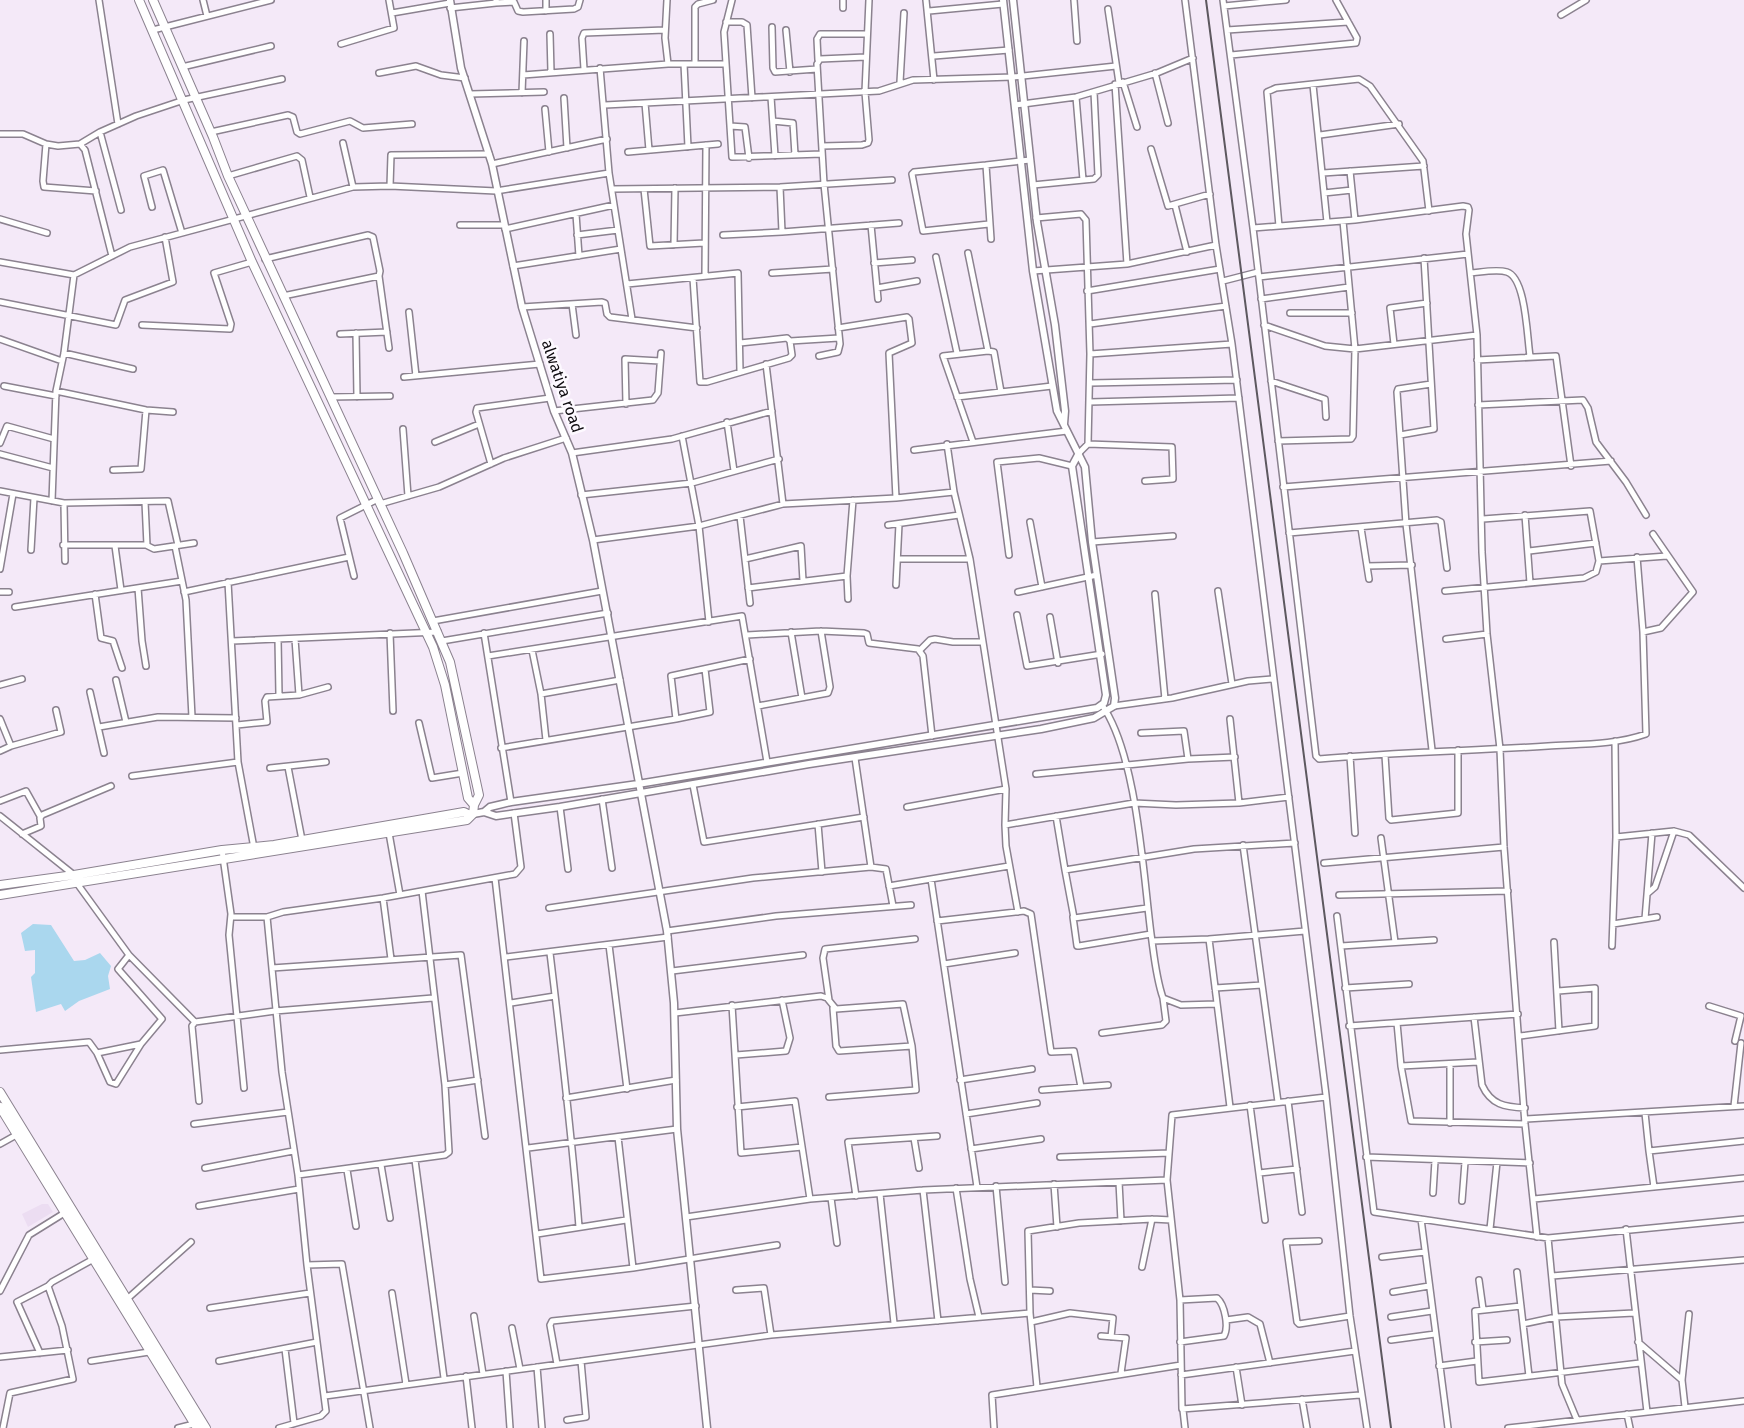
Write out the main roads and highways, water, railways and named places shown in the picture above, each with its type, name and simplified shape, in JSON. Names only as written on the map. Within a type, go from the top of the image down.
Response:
[{"type":"main road","points":[[140,0],[252,262],[434,647],[445,685],[468,798],[474,805]]},
{"type":"main road","points":[[0,895],[222,850],[255,852],[467,820],[472,814],[479,795],[450,662],[438,632],[228,176],[211,132],[153,0]]},
{"type":"main road","points":[[452,722],[463,718]]},
{"type":"main road","points":[[0,885],[75,879],[223,860],[302,840],[464,812],[472,814]]},
{"type":"main road","points":[[0,1092],[3,1110],[68,1211],[149,1352],[196,1426]]},
{"type":"main road","points":[[96,1258],[126,1300],[206,1428]]},
{"type":"water","points":[[33,924],[51,925],[74,961],[85,960],[100,953],[111,966],[108,976],[110,989],[79,1001],[65,1011],[61,1004],[36,1012],[31,977],[35,973],[35,950],[25,951],[21,933]]},
{"type":"railway","points":[[1206,0],[1391,1428]]}]
